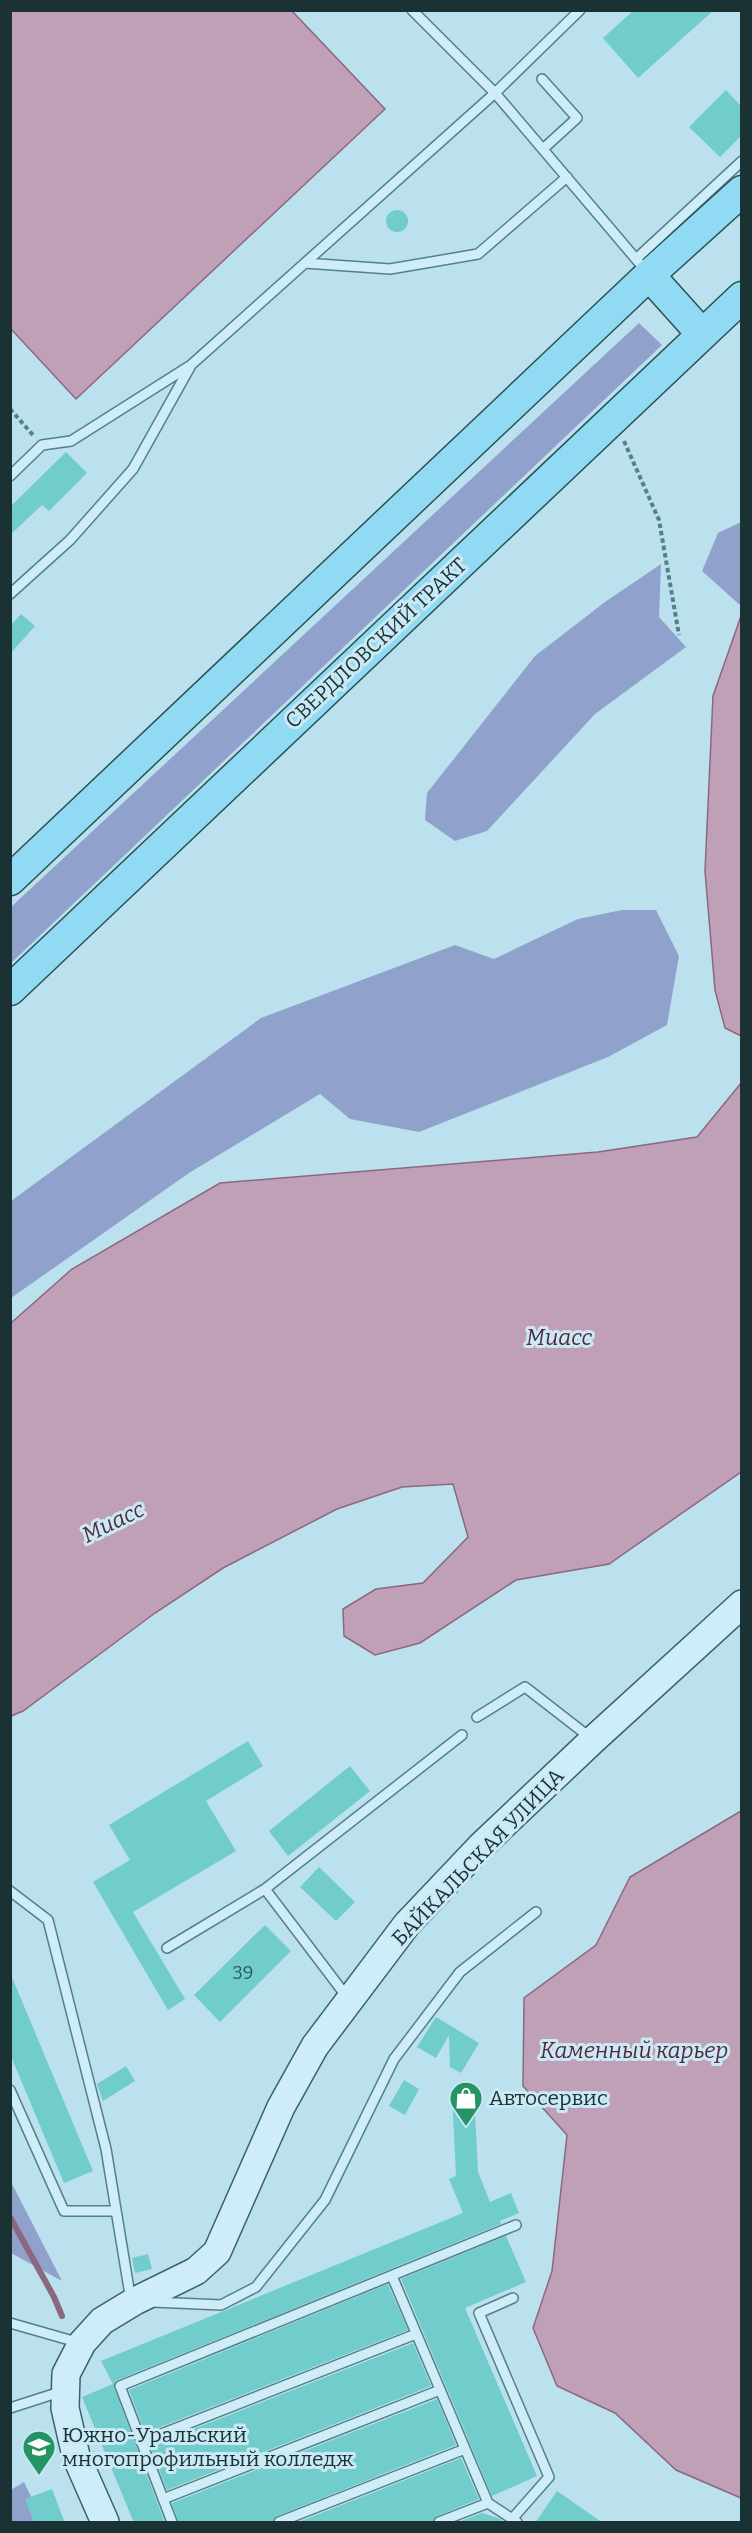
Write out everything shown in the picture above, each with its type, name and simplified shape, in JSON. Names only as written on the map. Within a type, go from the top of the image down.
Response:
[{"type":"main road","points":[[10,880],[642,267],[741,191]]},
{"type":"main road","points":[[642,267],[702,334]]},
{"type":"main road","name":"СВЕРДЛОВСКИЙ ТРАКТ","points":[[10,990],[741,297]]},
{"type":"street","name":"БАЙКАЛЬСКАЯ УЛИЦА","points":[[105,2523],[76,2456],[65,2408],[66,2374],[82,2343],[102,2320],[196,2271],[217,2253],[281,2107],[315,2046],[407,1924],[481,1846],[593,1740],[741,1606]]},
{"type":"lane","points":[[412,10],[495,93],[642,267],[741,161]]},
{"type":"lane","points":[[10,476],[42,445],[72,441],[191,365],[495,93],[580,10]]},
{"type":"lane","points":[[542,79],[577,118],[543,149]]},
{"type":"lane","points":[[305,263],[390,269],[478,254],[567,177]]},
{"type":"lane","points":[[10,594],[70,540],[134,469],[191,365]]},
{"type":"lane","points":[[477,1717],[525,1687],[593,1740]]},
{"type":"lane","points":[[167,1948],[265,1889],[462,1735]]},
{"type":"lane","points":[[265,1889],[350,2000]]},
{"type":"lane","points":[[10,1891],[48,1920],[106,2149],[133,2302],[221,2305],[256,2287],[325,2200],[394,2059],[460,1972],[536,1912]]},
{"type":"lane","points":[[10,2091],[64,2211],[116,2211]]},
{"type":"lane","points":[[172,2523],[120,2386],[516,2225]]},
{"type":"lane","points":[[392,2276],[488,2503],[515,2521],[549,2477],[479,2313],[513,2298]]},
{"type":"lane","points":[[10,2323],[82,2343]]},
{"type":"lane","points":[[141,2442],[416,2334]]},
{"type":"lane","points":[[163,2499],[440,2390]]},
{"type":"lane","points":[[10,2408],[66,2391]]},
{"type":"lane","points":[[279,2523],[465,2449]]},
{"type":"lane","points":[[440,2523],[488,2503]]},
{"type":"path","points":[[10,410],[42,445]]},
{"type":"path","points":[[614,418],[659,520],[679,635]]},
{"type":"shaded area","points":[[639,323],[662,345],[11,963],[11,907]]},
{"type":"shaded area","points":[[741,522],[741,606],[702,571],[718,533]]},
{"type":"shaded area","points":[[661,564],[659,617],[686,647],[595,714],[487,831],[455,841],[425,820],[427,793],[535,656],[605,602]]},
{"type":"shaded area","points":[[622,910],[656,910],[679,956],[667,1025],[608,1057],[419,1132],[350,1119],[320,1094],[189,1173],[11,1298],[11,1201],[261,1018],[455,945],[494,959],[578,919]]},
{"type":"shaded area","points":[[11,2182],[62,2281],[11,2253]]},
{"type":"shaded area","points":[[24,2482],[43,2522],[11,2522],[11,2490]]},
{"type":"water","points":[[11,10],[292,11],[385,109],[76,399],[11,329]]},
{"type":"water","points":[[741,616],[741,1036],[725,1028],[715,990],[705,871],[713,696]]},
{"type":"water","name":"Миасс","points":[[741,1083],[741,1472],[609,1564],[516,1580],[420,1643],[375,1655],[344,1636],[343,1609],[376,1589],[423,1583],[468,1537],[453,1484],[402,1487],[337,1509],[223,1568],[155,1613],[23,1711],[11,1716],[11,1323],[72,1269],[220,1183],[598,1152],[697,1137]]},
{"type":"water","name":"Каменный карьер","points":[[741,1811],[741,2498],[676,2470],[615,2413],[557,2386],[533,2328],[552,2271],[567,2135],[523,2086],[524,1998],[596,1945],[630,1877]]},
{"type":"building","points":[[634,10],[714,10],[638,78],[603,38]]},
{"type":"building","points":[[726,90],[741,106],[741,136],[720,157],[689,127]]},
{"type":"building","points":[[397,210],[405,213],[408,221],[405,229],[397,232],[389,229],[386,221],[389,213]]},
{"type":"building","points":[[66,452],[87,473],[49,511],[42,505],[10,535],[10,507]]},
{"type":"building","points":[[21,614],[35,626],[10,654],[10,626]]},
{"type":"building","points":[[248,1741],[263,1766],[206,1801],[236,1851],[133,1912],[185,1999],[168,2010],[93,1882],[130,1860],[109,1825]]},
{"type":"building","points":[[350,1766],[370,1791],[288,1856],[269,1831]]},
{"type":"building","points":[[319,1867],[355,1902],[336,1921],[300,1887]]},
{"type":"building","points":[[265,1925],[291,1951],[220,2022],[194,1995]]},
{"type":"building","points":[[11,1975],[93,2171],[64,2183],[10,2054]]},
{"type":"building","points":[[436,2017],[479,2043],[461,2073],[450,2067],[449,2035],[436,2058],[417,2047]]},
{"type":"building","points":[[126,2066],[135,2081],[103,2101],[97,2084]]},
{"type":"building","points":[[404,2080],[419,2089],[405,2115],[389,2106]]},
{"type":"building","points":[[474,2092],[478,2172],[490,2202],[511,2193],[519,2213],[500,2221],[501,2224],[115,2381],[114,2388],[165,2523],[134,2523],[82,2397],[113,2384],[101,2361],[463,2213],[449,2179],[456,2176],[452,2093]]},
{"type":"building","points":[[506,2236],[526,2282],[465,2308],[537,2476],[492,2496],[401,2279]]},
{"type":"building","points":[[148,2254],[152,2269],[135,2273],[132,2258]]},
{"type":"building","points":[[388,2284],[408,2330],[145,2433],[129,2390]]},
{"type":"building","points":[[413,2343],[431,2386],[167,2490],[150,2446]]},
{"type":"building","points":[[437,2399],[456,2445],[277,2516],[272,2523],[179,2523],[172,2503]]},
{"type":"building","points":[[461,2458],[479,2499],[437,2516],[432,2523],[296,2523]]},
{"type":"building","points":[[52,2489],[65,2523],[34,2523],[25,2499]]},
{"type":"building","points":[[557,2491],[603,2523],[535,2523]]},
{"type":"building","points":[[482,2513],[501,2519],[502,2523],[456,2523]]},
{"type":"waterway","points":[[10,2217],[62,2316]]},
{"type":"place","name":"Автосервис","points":[[466,2127]]},
{"type":"place","name":"Южно-Уральский многопрофильный колледж","points":[[39,2476]]}]
